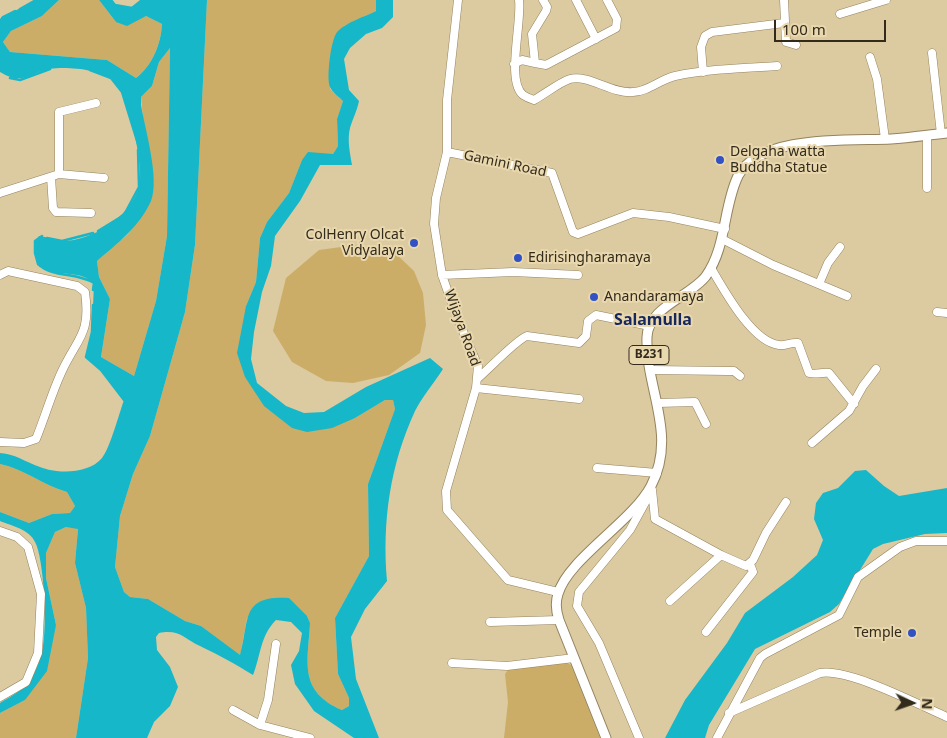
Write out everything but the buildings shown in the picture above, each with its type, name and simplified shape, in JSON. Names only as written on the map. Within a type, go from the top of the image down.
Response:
[{"type":"main road","name":"B231","points":[[558,592],[581,561],[644,498],[652,487],[657,472],[661,444],[658,403],[647,338],[650,326],[667,307],[700,282],[711,268],[722,239],[735,183],[741,171],[754,158],[800,144],[885,140],[944,133]]},
{"type":"main road","points":[[558,592],[556,611],[606,738]]},
{"type":"street","name":"Wijaya Road","points":[[458,0],[447,100],[447,152],[436,198],[434,224],[442,275],[456,315],[476,360],[477,379],[446,491],[447,510],[508,580],[558,592]]},
{"type":"street","points":[[519,0],[521,14],[514,64],[516,84],[523,95],[534,100],[552,91],[562,82],[572,78],[582,79],[617,92],[634,92],[672,77],[703,72],[778,66]]},
{"type":"street","points":[[536,63],[532,34],[546,11],[547,7],[543,0]]},
{"type":"street","points":[[576,0],[596,39]]},
{"type":"street","points":[[514,64],[522,60],[546,65],[616,28],[618,23],[607,0]]},
{"type":"street","points":[[784,0],[786,42],[796,45]]},
{"type":"street","points":[[840,14],[886,0]]},
{"type":"street","points":[[703,72],[701,47],[705,36],[712,32],[784,23]]},
{"type":"street","points":[[932,53],[944,133]]},
{"type":"street","points":[[870,58],[877,79],[885,140]]},
{"type":"street","points":[[59,174],[59,112],[96,103]]},
{"type":"street","points":[[927,136],[927,188]]},
{"type":"street","name":"Gamini Road","points":[[447,152],[552,173],[573,232],[578,234],[633,213],[669,216],[724,229]]},
{"type":"street","points":[[0,193],[59,174],[104,178]]},
{"type":"street","points":[[51,177],[53,208],[56,212],[91,213]]},
{"type":"street","points":[[722,239],[773,265],[847,296]]},
{"type":"street","points":[[819,284],[828,263],[840,247]]},
{"type":"street","points":[[711,268],[749,326],[773,343],[781,346],[791,342],[798,343],[809,373],[816,375],[822,372],[829,373],[854,404]]},
{"type":"street","points":[[0,275],[8,271],[77,286],[85,292],[88,312],[81,339],[62,370],[36,439],[24,443],[0,442]]},
{"type":"street","points":[[442,275],[513,272],[578,275]]},
{"type":"street","points":[[937,312],[947,313]]},
{"type":"street","points":[[477,379],[507,354],[519,338],[526,336],[578,343],[586,336],[588,321],[596,315],[650,326]]},
{"type":"street","points":[[812,443],[839,421],[854,404],[863,386],[876,369]]},
{"type":"street","points":[[652,370],[734,371],[740,376]]},
{"type":"street","points":[[476,388],[579,399]]},
{"type":"street","points":[[658,403],[695,402],[706,424]]},
{"type":"street","points":[[597,468],[657,472]]},
{"type":"street","points":[[652,487],[655,519],[721,555],[743,565],[750,564]]},
{"type":"street","points":[[638,738],[599,643],[577,606],[579,592],[630,530],[652,487]]},
{"type":"street","points":[[706,632],[752,572],[750,564],[766,533],[786,502]]},
{"type":"street","points":[[0,531],[16,537],[28,547],[41,594],[38,653],[26,682],[0,697]]},
{"type":"street","points":[[716,738],[760,658],[776,646],[839,615],[853,585],[868,568],[907,543],[947,541]]},
{"type":"street","points":[[670,601],[721,555]]},
{"type":"street","points":[[490,622],[559,620]]},
{"type":"street","points":[[260,725],[268,700],[276,644]]},
{"type":"street","points":[[452,663],[507,666],[574,658]]},
{"type":"street","points":[[729,713],[820,673],[829,672],[859,679],[947,717]]},
{"type":"street","points":[[233,710],[260,725],[310,738]]},
{"type":"shaded area","points":[[59,0],[99,0],[116,22],[146,16],[162,24],[158,46],[147,67],[136,78],[107,60],[10,52],[3,42],[11,31],[42,16]]},
{"type":"shaded area","points":[[207,0],[376,0],[376,11],[344,26],[330,89],[343,101],[337,119],[338,146],[333,154],[302,160],[289,193],[267,222],[260,238],[256,282],[246,306],[245,377],[292,428],[355,418],[385,400],[393,400],[395,409],[368,484],[369,556],[335,618],[338,674],[349,698],[349,706],[342,710],[318,694],[312,685],[308,663],[310,623],[307,616],[247,618],[240,656],[201,626],[185,621],[148,599],[130,597],[124,592],[115,567],[120,516],[133,474],[150,436],[185,312],[195,245]]},
{"type":"shaded area","points":[[170,48],[167,236],[156,301],[134,376],[101,357],[110,299],[99,277],[97,261],[128,234],[151,200],[141,97],[152,86],[159,62]]},
{"type":"shaded area","points":[[356,245],[392,250],[414,271],[423,293],[426,325],[420,353],[389,375],[353,383],[326,381],[292,362],[273,331],[286,278],[319,250]]},
{"type":"shaded area","points":[[0,464],[17,469],[67,492],[75,506],[70,513],[52,514],[29,523],[0,512]]},
{"type":"shaded area","points":[[66,527],[78,528],[75,563],[86,608],[88,658],[76,738],[0,738],[0,713],[25,700],[56,625],[46,578],[46,553],[55,532]]},
{"type":"shaded area","points":[[565,662],[571,665],[600,738],[504,738],[508,702],[505,674],[508,670]]},
{"type":"water","points":[[36,0],[59,0],[42,16],[11,31],[3,42],[10,52],[107,60],[136,78],[147,67],[155,54],[162,24],[146,16],[127,26],[116,22],[99,0],[111,0],[115,5],[132,8],[142,0],[207,0],[195,245],[185,312],[150,436],[133,474],[120,516],[115,567],[124,592],[130,597],[148,599],[185,621],[201,626],[240,655],[247,621],[255,605],[273,598],[289,598],[307,616],[310,623],[308,663],[312,684],[318,694],[342,710],[349,706],[349,698],[338,674],[335,618],[369,556],[368,484],[395,409],[393,400],[385,400],[355,418],[332,428],[307,432],[292,428],[264,406],[245,377],[237,353],[246,306],[256,282],[260,238],[267,222],[289,193],[302,160],[308,152],[333,154],[338,146],[337,119],[343,101],[331,89],[329,82],[331,49],[335,35],[346,25],[376,11],[376,0],[393,0],[393,17],[382,28],[366,34],[350,48],[344,59],[349,90],[359,101],[349,133],[352,165],[320,165],[300,201],[275,236],[271,266],[262,292],[254,332],[251,359],[257,383],[286,406],[304,413],[324,412],[366,387],[430,358],[443,369],[415,411],[399,452],[387,516],[387,581],[365,609],[351,637],[356,679],[379,738],[354,738],[314,711],[295,684],[291,665],[299,651],[302,633],[291,622],[276,620],[264,639],[253,675],[181,635],[172,632],[159,633],[156,637],[157,650],[170,667],[178,687],[170,706],[154,722],[147,738],[76,738],[88,658],[86,608],[75,563],[78,529],[66,527],[55,532],[46,553],[46,578],[56,625],[47,671],[25,700],[0,713],[0,703],[22,689],[34,674],[42,649],[45,623],[43,577],[35,542],[24,531],[0,521],[0,512],[29,523],[52,514],[70,513],[75,506],[67,492],[9,466],[0,464],[0,453],[11,455],[55,471],[81,470],[89,467],[102,458],[105,453],[124,400],[101,370],[86,357],[92,332],[94,283],[84,277],[55,272],[42,267],[35,254],[35,244],[39,236],[62,241],[86,237],[97,232],[118,218],[127,209],[134,199],[140,182],[140,165],[132,124],[125,100],[112,80],[99,73],[82,69],[50,69],[20,78],[14,78],[0,72],[0,21],[3,17]],"holes":[[[170,48],[167,236],[156,301],[134,376],[101,357],[110,299],[99,277],[97,261],[141,219],[151,201],[154,180],[153,167],[141,97],[152,86],[159,62]]]},
{"type":"water","points":[[866,470],[899,496],[947,488],[947,533],[925,534],[883,544],[873,549],[839,604],[830,612],[755,649],[709,725],[705,738],[665,738],[685,700],[727,643],[745,613],[793,577],[817,555],[823,540],[814,519],[816,503],[823,493],[838,488],[855,471]]},
{"type":"waterway","points":[[20,9],[36,0]]},
{"type":"waterway","points":[[111,0],[115,5],[132,8],[142,0]]},
{"type":"waterway","points":[[0,21],[3,17],[15,11]]},
{"type":"waterway","points":[[10,78],[20,80],[50,69]]},
{"type":"waterway","points":[[90,70],[111,78],[122,92],[138,144]]},
{"type":"waterway","points":[[98,231],[124,215],[139,187],[138,150]]},
{"type":"waterway","points":[[47,238],[62,241],[93,233]]},
{"type":"waterway","points":[[42,236],[35,241],[35,253],[38,264],[51,271],[80,277],[94,283],[93,290]]},
{"type":"waterway","points":[[93,305],[92,332],[86,357],[101,370],[124,400]]},
{"type":"place","name":"Delgaha watta Buddha Statue","points":[[720,160]]},
{"type":"place","name":"ColHenry Olcat Vidyalaya","points":[[414,243]]},
{"type":"place","name":"Edirisingharamaya","points":[[518,258]]},
{"type":"place","name":"Anandaramaya","points":[[594,297]]},
{"type":"place","name":"Temple","points":[[912,633]]},
{"type":"district","name":"Salamulla","points":[[653,320]]}]
